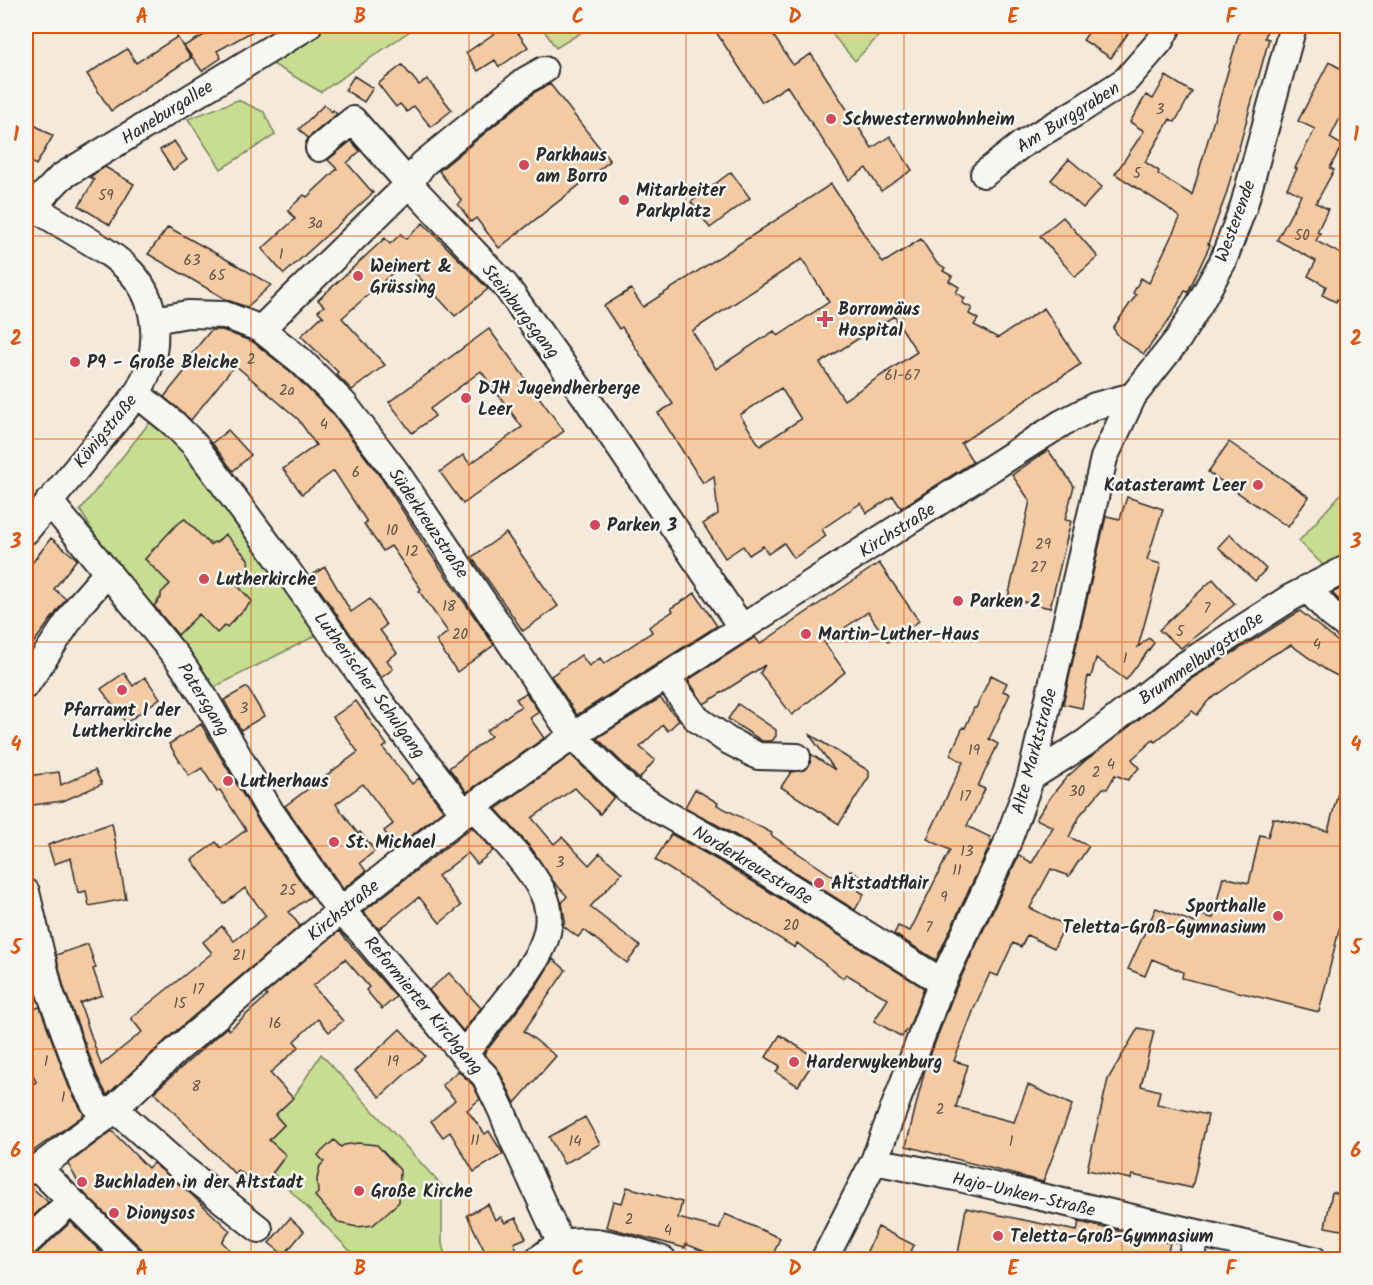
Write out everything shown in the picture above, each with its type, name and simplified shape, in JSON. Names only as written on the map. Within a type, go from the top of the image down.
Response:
[{"type":"street","name":"Haneburgallee","points":[[29,205],[61,177],[308,26]]},
{"type":"street","name":"Am Burggraben","points":[[984,174],[1021,145],[1126,80],[1160,41],[1168,26]]},
{"type":"street","name":"Westerende","points":[[1133,396],[1178,339],[1223,261],[1244,205],[1293,26]]},
{"type":"street","points":[[261,329],[409,184],[423,164],[526,80],[544,70]]},
{"type":"street","name":"Steinburgsgang","points":[[319,148],[353,120],[409,184],[505,285],[587,399],[742,627]]},
{"type":"street","name":"Königstraße","points":[[26,531],[137,393],[147,377],[153,359],[155,342],[154,320],[149,298],[139,281],[125,265],[106,251],[29,205]]},
{"type":"street","name":"Süderkreuzstraße","points":[[154,320],[188,314],[225,315],[261,329],[301,361],[344,404],[390,464],[573,736]]},
{"type":"street","name":"Lutherischer Schulgang","points":[[137,393],[194,444],[372,691],[469,810],[519,858],[542,892],[549,913],[546,938],[535,963],[464,1055]]},
{"type":"street","name":"Kirchstraße","points":[[32,1170],[109,1114],[215,1017],[340,911],[469,810],[573,736],[1062,423],[1095,406],[1133,396]]},
{"type":"street","name":"Alte Marktstraße","points":[[824,1260],[873,1161],[942,982],[1005,849],[1031,777],[1104,458],[1133,396]]},
{"type":"street","name":"Patersgang","points":[[49,501],[179,660],[204,697],[270,811],[340,911]]},
{"type":"street","name":"Brummelburgstraße","points":[[1031,777],[1085,743],[1182,667],[1299,593],[1347,568]]},
{"type":"street","points":[[26,685],[80,604],[108,572]]},
{"type":"street","points":[[1299,593],[1347,627]]},
{"type":"street","points":[[666,676],[697,719],[727,740],[758,756],[797,757]]},
{"type":"street","name":"Norderkreuzstraße","points":[[573,736],[628,790],[736,853],[942,982]]},
{"type":"street","points":[[26,892],[50,992],[83,1082],[109,1114],[259,1229]]},
{"type":"street","name":"Reformierter Kirchgang","points":[[340,911],[359,928],[464,1055],[485,1077],[561,1244]]},
{"type":"street","name":"Hajo-Unken-Straße","points":[[873,1161],[955,1177],[1314,1260]]},
{"type":"street","points":[[32,1170],[70,1202],[131,1260]]},
{"type":"street","points":[[26,1243],[70,1202]]},
{"type":"street","points":[[1191,1260],[1197,1233]]},
{"type":"street","points":[[537,1260],[561,1244],[589,1242],[618,1247],[663,1260]]},
{"type":"green space","points":[[292,26],[417,26],[321,92],[252,52]]},
{"type":"green space","points":[[541,26],[592,26],[556,48]]},
{"type":"green space","points":[[825,26],[888,26],[855,61]]},
{"type":"green space","points":[[238,100],[264,112],[275,135],[221,169],[188,119]]},
{"type":"green space","points":[[159,420],[188,448],[289,579],[321,633],[209,690],[130,593],[80,510],[150,422]],"holes":[[[184,519],[196,530],[189,537],[192,541],[216,543],[225,535],[247,557],[245,560],[249,570],[245,573],[237,572],[239,587],[252,602],[217,633],[205,619],[206,614],[194,614],[186,620],[189,624],[173,640],[148,612],[170,584],[168,568],[164,563],[156,570],[145,559]]]},
{"type":"green space","points":[[1347,487],[1347,552],[1325,567],[1299,541]]},
{"type":"green space","points":[[321,1054],[442,1186],[442,1244],[446,1259],[358,1259],[273,1173],[286,1155],[269,1140],[284,1125],[275,1115],[293,1098]]},
{"type":"building","points":[[221,26],[262,26],[217,51],[221,58],[202,71],[184,46]]},
{"type":"building","points":[[505,26],[513,26],[528,47],[499,67],[495,60],[478,71],[466,53]]},
{"type":"building","name":"Schwesternwohnheim","points":[[726,26],[767,26],[793,65],[811,54],[872,148],[890,136],[912,170],[881,191],[866,168],[849,180],[787,86],[762,102],[716,32]]},
{"type":"building","points":[[1093,26],[1133,26],[1111,58],[1083,40]]},
{"type":"building","points":[[1241,26],[1268,26],[1265,38],[1269,39],[1226,195],[1208,244],[1210,245],[1188,292],[1185,291],[1171,317],[1144,354],[1120,338],[1113,328],[1136,295],[1133,293],[1141,278],[1149,283],[1180,218],[1167,207],[1115,174],[1144,131],[1130,122],[1146,95],[1153,99],[1166,76],[1192,92],[1175,122],[1170,119],[1145,162],[1159,171],[1158,174],[1192,195]]},
{"type":"building","points":[[177,37],[191,58],[111,111],[87,74],[127,49],[136,63]]},
{"type":"building","points":[[1329,62],[1347,72],[1347,104],[1330,138],[1342,145],[1330,168],[1334,170],[1316,203],[1328,209],[1317,232],[1320,233],[1316,241],[1343,255],[1344,252],[1347,254],[1347,304],[1337,299],[1336,302],[1322,295],[1326,286],[1308,276],[1316,261],[1277,240],[1301,195],[1287,188],[1315,129],[1298,121]]},
{"type":"building","points":[[402,65],[419,85],[427,79],[452,110],[431,127],[414,106],[407,112],[400,104],[396,107],[378,84]]},
{"type":"building","points":[[354,76],[373,88],[364,102],[345,90]]},
{"type":"building","name":"Parkhaus am Borro","points":[[550,84],[610,161],[499,248],[476,218],[471,222],[458,204],[462,201],[439,171],[535,92]]},
{"type":"building","points":[[324,105],[337,114],[308,138],[299,129]]},
{"type":"building","points":[[26,120],[53,136],[36,165],[26,159]]},
{"type":"building","points":[[174,141],[187,160],[173,170],[160,150]]},
{"type":"building","points":[[351,141],[360,151],[347,163],[373,193],[284,274],[262,249],[295,219],[288,210],[304,195],[307,197],[337,169],[328,160]]},
{"type":"building","points":[[1069,159],[1102,187],[1083,208],[1051,180]]},
{"type":"building","points":[[105,167],[134,184],[110,225],[79,206],[94,180],[90,177]]},
{"type":"building","points":[[731,172],[750,198],[710,228],[691,202]]},
{"type":"building","points":[[831,184],[883,263],[921,239],[936,262],[945,268],[943,271],[952,276],[949,281],[959,287],[956,293],[965,298],[962,303],[972,308],[969,314],[978,319],[974,325],[998,338],[1044,308],[1081,364],[961,443],[973,462],[901,508],[893,496],[867,513],[861,503],[822,529],[826,536],[794,558],[784,543],[768,554],[763,546],[749,555],[743,546],[725,558],[703,524],[718,514],[714,476],[703,483],[658,413],[673,404],[622,327],[619,329],[604,306],[631,289],[643,307]],"holes":[[[802,259],[829,302],[778,336],[774,331],[716,369],[692,331]],[[894,316],[917,352],[844,400],[820,363]],[[781,388],[801,419],[760,446],[740,415]]]},
{"type":"building","points":[[1063,217],[1098,257],[1075,277],[1040,236]]},
{"type":"building","points":[[423,223],[488,289],[455,316],[405,262],[342,318],[385,365],[352,390],[336,374],[338,372],[301,336],[322,316],[324,317],[318,311],[324,306],[318,300],[385,238],[390,244],[401,234],[406,239]]},
{"type":"building","points":[[168,227],[271,285],[247,307],[227,300],[148,254]]},
{"type":"building","points":[[489,329],[564,431],[463,504],[440,472],[463,455],[470,464],[522,427],[481,371],[430,409],[435,416],[412,433],[389,402]]},
{"type":"building","points":[[211,330],[222,330],[253,342],[292,373],[333,414],[382,479],[494,645],[457,672],[436,641],[448,632],[391,546],[383,551],[364,524],[367,522],[334,471],[302,494],[283,469],[316,445],[298,419],[235,365],[191,420],[164,397],[193,361],[189,357]]},
{"type":"building","points":[[228,430],[251,455],[233,471],[212,443]]},
{"type":"building","name":"Katasteramt Leer","points":[[1229,442],[1309,497],[1288,527],[1208,472]]},
{"type":"building","points":[[1048,450],[1074,486],[1065,520],[1071,521],[1050,608],[1008,598],[1030,501],[1012,475]]},
{"type":"building","points":[[1127,497],[1163,509],[1147,560],[1161,564],[1138,647],[1149,638],[1154,643],[1126,680],[1096,658],[1091,677],[1088,676],[1082,708],[1063,704],[1106,516],[1120,519]]},
{"type":"building","name":"Lutherkirche","points":[[185,519],[210,545],[216,543],[225,534],[248,559],[249,570],[236,584],[252,601],[227,627],[225,625],[217,633],[199,614],[178,635],[154,606],[161,598],[161,593],[170,584],[145,559],[176,525]]},
{"type":"building","points":[[506,533],[558,606],[523,631],[472,557]]},
{"type":"building","points":[[1230,534],[1266,569],[1255,581],[1218,547]]},
{"type":"building","points":[[51,538],[77,559],[54,589],[66,599],[26,653],[26,571]]},
{"type":"building","name":"Martin-Luther-Haus","points":[[879,563],[919,621],[888,642],[868,612],[824,642],[845,672],[792,715],[760,673],[765,665],[704,704],[688,680],[755,637],[760,644]]},
{"type":"building","points":[[325,567],[351,612],[370,599],[386,625],[380,630],[397,653],[387,660],[393,669],[381,678],[310,576]]},
{"type":"building","points":[[1213,579],[1235,604],[1181,648],[1159,630]]},
{"type":"building","points":[[1347,585],[1347,608],[1332,593]]},
{"type":"building","points":[[695,593],[717,626],[577,715],[551,676],[581,655],[589,666],[600,658],[604,664],[652,632],[649,627],[673,611],[671,608]]},
{"type":"building","points":[[1300,611],[1347,649],[1347,681],[1326,670],[1291,645],[1271,656],[1208,701],[1197,715],[1192,711],[1155,742],[1153,740],[1132,759],[1139,768],[1128,780],[1115,775],[1107,789],[1103,788],[1081,814],[1069,837],[1089,846],[1069,876],[1051,869],[1030,908],[1065,925],[1054,948],[1027,935],[1021,947],[1013,943],[998,976],[990,973],[976,1004],[954,1061],[968,1065],[956,1107],[1014,1122],[1028,1085],[1072,1105],[1043,1182],[906,1146],[925,1069],[956,988],[1019,855],[1032,863],[1053,827],[1036,819],[1052,795],[1066,778],[1086,760],[1191,679]]},
{"type":"building","points":[[124,673],[133,686],[145,677],[160,698],[126,723],[101,689]]},
{"type":"building","points":[[991,675],[1007,683],[1003,691],[1010,694],[989,739],[998,744],[978,786],[985,789],[967,826],[990,837],[992,841],[936,960],[894,934],[898,926],[910,931],[950,850],[927,839],[963,762],[950,755]]},
{"type":"building","points":[[247,687],[264,716],[241,730],[224,700]]},
{"type":"building","points":[[526,693],[539,712],[530,718],[544,738],[467,792],[449,768],[491,736],[486,731],[521,706],[516,699]]},
{"type":"building","points":[[660,698],[679,720],[668,731],[663,725],[640,747],[655,760],[639,779],[597,738]]},
{"type":"building","points":[[356,701],[387,745],[383,748],[412,784],[419,778],[443,810],[396,848],[384,831],[393,824],[363,784],[336,804],[358,834],[360,832],[375,851],[360,863],[366,871],[343,889],[285,806],[358,752],[333,717]]},
{"type":"building","points":[[738,704],[776,730],[776,736],[772,741],[762,741],[728,719]]},
{"type":"building","points":[[201,724],[258,820],[311,896],[289,912],[300,926],[169,1037],[107,1095],[97,1076],[64,988],[56,955],[88,944],[102,995],[80,1003],[101,1065],[142,1032],[131,1018],[212,953],[203,942],[222,926],[234,941],[266,916],[245,888],[224,904],[192,860],[216,842],[221,848],[246,830],[220,790],[217,792],[202,768],[189,776],[169,744]]},
{"type":"building","points":[[809,734],[869,771],[869,777],[839,824],[781,787],[791,772],[804,770],[809,765],[811,754],[835,770]]},
{"type":"building","points":[[571,755],[614,797],[600,814],[575,788],[532,818],[554,844],[562,837],[589,865],[600,853],[622,873],[590,907],[640,946],[627,963],[584,930],[578,937],[563,926],[565,920],[562,903],[567,896],[553,881],[532,849],[496,809]]},
{"type":"building","points":[[95,770],[102,784],[63,801],[26,806],[28,800],[26,776],[59,772],[61,785]]},
{"type":"building","name":"Sporthalle Teletta-Groß-Gymnasium","points":[[1342,777],[1347,778],[1347,897],[1319,1012],[1182,978],[1183,972],[1152,959],[1145,976],[1128,969],[1156,908],[1195,923],[1197,914],[1213,918],[1223,877],[1249,883],[1260,835],[1268,837],[1273,818],[1328,831]]},
{"type":"building","points":[[695,789],[718,803],[717,805],[772,833],[771,835],[843,883],[850,870],[866,880],[859,891],[864,894],[855,910],[744,840],[685,807]]},
{"type":"building","points":[[112,823],[126,899],[89,906],[86,891],[78,893],[71,858],[54,864],[48,845]]},
{"type":"building","points":[[472,827],[493,851],[477,864],[468,853],[438,876],[461,906],[440,923],[419,897],[379,929],[363,912]]},
{"type":"building","points":[[671,834],[728,866],[924,988],[908,1030],[902,1037],[874,1021],[888,999],[846,974],[843,978],[797,943],[795,948],[655,860]]},
{"type":"building","points":[[339,931],[396,997],[382,1009],[366,990],[369,987],[345,959],[313,986],[343,1021],[329,1032],[318,1019],[294,1041],[299,1047],[270,1073],[293,1098],[275,1115],[284,1125],[269,1140],[286,1155],[261,1188],[238,1170],[235,1174],[154,1092],[227,1027],[229,1030],[267,996],[265,994]]},
{"type":"building","points":[[553,959],[566,970],[524,1031],[556,1056],[515,1103],[498,1069],[484,1054],[537,985]]},
{"type":"building","points":[[449,973],[481,1008],[463,1031],[429,990]]},
{"type":"building","points":[[40,1007],[69,1087],[84,1115],[26,1156],[26,1088],[36,1082],[26,1056],[26,1011]]},
{"type":"building","points":[[1138,1028],[1154,1031],[1141,1086],[1160,1091],[1157,1104],[1208,1115],[1192,1188],[1132,1175],[1131,1179],[1087,1170],[1108,1079]]},
{"type":"building","points":[[400,1029],[425,1056],[380,1097],[355,1071]]},
{"type":"building","name":"Harderwykenburg","points":[[780,1035],[816,1058],[798,1086],[776,1072],[780,1066],[766,1057]]},
{"type":"building","points":[[458,1071],[473,1085],[480,1099],[467,1110],[485,1134],[489,1131],[503,1154],[474,1172],[450,1132],[443,1137],[431,1121],[455,1100],[442,1085]]},
{"type":"building","points":[[585,1117],[600,1144],[564,1164],[549,1137]]},
{"type":"building","points":[[112,1131],[148,1168],[153,1163],[192,1195],[230,1231],[222,1242],[240,1260],[146,1260],[142,1249],[85,1194],[68,1164]]},
{"type":"building","name":"Große Kirche","points":[[334,1140],[341,1147],[358,1143],[377,1145],[400,1170],[399,1202],[373,1225],[357,1227],[339,1223],[315,1196],[318,1193],[317,1179],[320,1166],[324,1162],[318,1155]]},
{"type":"building","points":[[30,1186],[48,1202],[26,1223],[26,1187]]},
{"type":"building","points":[[627,1187],[682,1202],[678,1218],[719,1229],[725,1214],[780,1238],[771,1260],[725,1260],[686,1244],[685,1248],[606,1227],[613,1201],[622,1203]]},
{"type":"building","points":[[1332,1192],[1347,1195],[1347,1231],[1325,1227]]},
{"type":"building","points":[[488,1204],[495,1220],[501,1217],[505,1223],[516,1218],[526,1238],[514,1243],[522,1260],[489,1260],[467,1215]]},
{"type":"building","points":[[966,1208],[1077,1231],[1079,1222],[1170,1243],[1166,1260],[957,1260]]},
{"type":"building","points":[[290,1218],[304,1231],[284,1255],[269,1243]]},
{"type":"building","points":[[71,1222],[109,1260],[26,1260],[36,1254]]},
{"type":"building","points":[[878,1227],[914,1245],[907,1260],[863,1260]]},
{"type":"place","name":"Schwesternwohnheim","points":[[831,119]]},
{"type":"place","name":"Parkhaus am Borro","points":[[524,165]]},
{"type":"place","name":"Mitarbeiter Parkplatz","points":[[624,200]]},
{"type":"place","name":"Weinert & Grüssing","points":[[358,276]]},
{"type":"place","name":"Borromäus Hospital","points":[[825,319]]},
{"type":"place","name":"P9 - Große Bleiche","points":[[75,362]]},
{"type":"place","name":"DJH Jugendherberge Leer","points":[[466,398]]},
{"type":"place","name":"Katasteramt Leer","points":[[1258,485]]},
{"type":"place","name":"Parken 3","points":[[595,525]]},
{"type":"place","name":"Lutherkirche","points":[[204,579]]},
{"type":"place","name":"Parken 2","points":[[958,601]]},
{"type":"place","name":"Martin-Luther-Haus","points":[[806,634]]},
{"type":"place","name":"Pfarramt I der Lutherkirche","points":[[122,690]]},
{"type":"place","name":"Lutherhaus","points":[[228,781]]},
{"type":"place","name":"St. Michael","points":[[334,842]]},
{"type":"place","name":"Altstadtflair","points":[[819,883]]},
{"type":"place","name":"Sporthalle Teletta-Groß-Gymnasium","points":[[1278,916]]},
{"type":"place","name":"Harderwykenburg","points":[[794,1062]]},
{"type":"place","name":"Buchladen in der Altstadt","points":[[82,1182]]},
{"type":"place","name":"Große Kirche","points":[[359,1191]]},
{"type":"place","name":"Dionysos","points":[[114,1213]]},
{"type":"place","name":"Teletta-Groß-Gymnasium","points":[[998,1236]]}]
